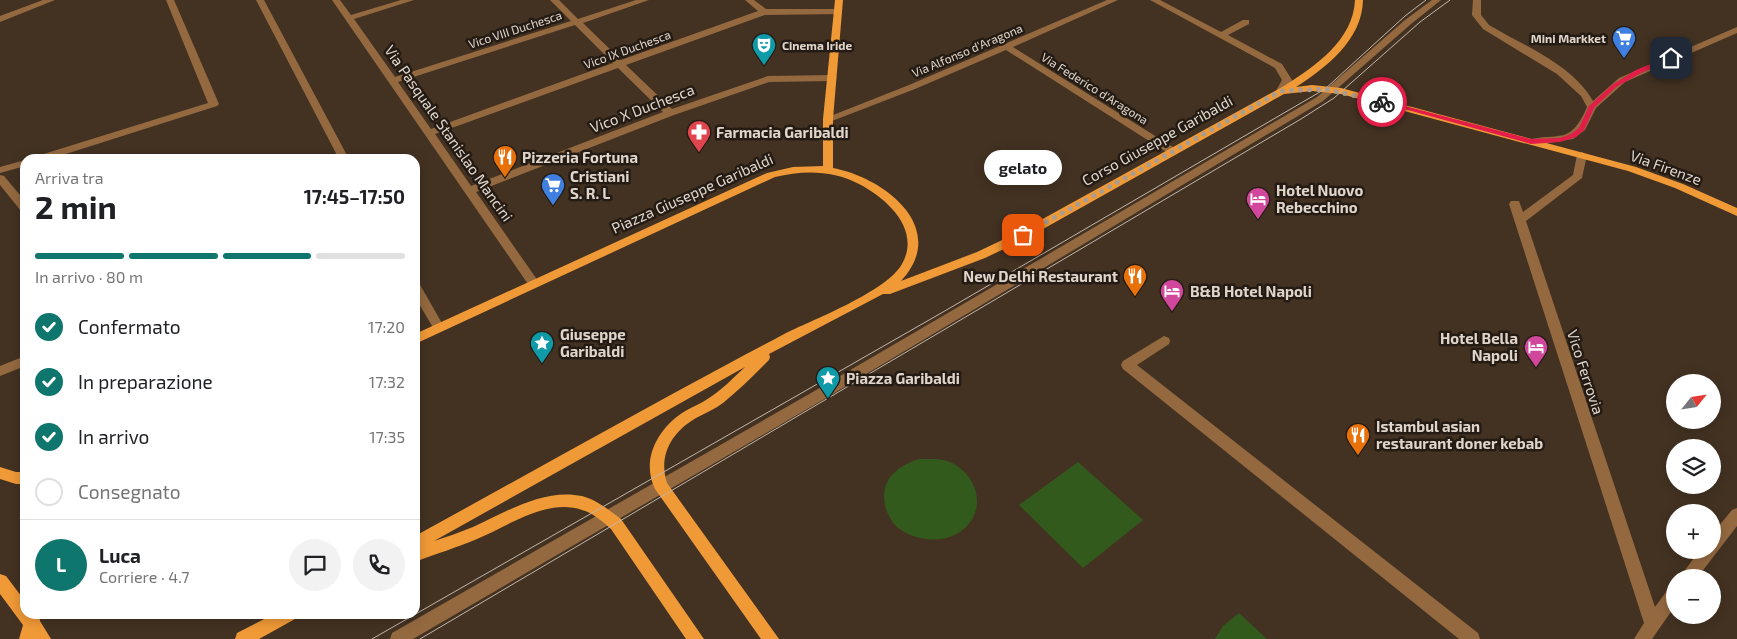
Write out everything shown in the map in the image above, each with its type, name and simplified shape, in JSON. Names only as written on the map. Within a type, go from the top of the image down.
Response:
[{"type":"main road","points":[[828,170],[828,119],[839,0]]},
{"type":"main road","name":"Corso Giuseppe Garibaldi","points":[[867,298],[981,255],[1023,235],[1281,91],[1321,64],[1350,34],[1359,8],[1358,0]]},
{"type":"main road","name":"Via Firenze","points":[[1281,91],[1312,88],[1333,90],[1582,155],[1654,176],[1737,212]]},
{"type":"main road","name":"Piazza Giuseppe Garibaldi","points":[[420,337],[771,175],[785,171],[828,170],[858,179],[891,201],[910,225],[914,238],[913,255],[905,269],[893,281],[867,298],[779,343],[420,541]]},
{"type":"main road","name":"Piazza Giuseppe Garibaldi","points":[[771,639],[660,485],[657,476],[657,455],[666,435],[687,417],[716,400],[779,343]]},
{"type":"main road","points":[[0,473],[20,478]]},
{"type":"main road","points":[[420,553],[479,531],[532,506],[568,500],[584,503],[599,509],[609,516],[696,639]]},
{"type":"main road","points":[[0,581],[20,605]]},
{"type":"main road","points":[[28,639],[29,619]]},
{"type":"main road","points":[[31,619],[43,639]]},
{"type":"main road","points":[[246,638],[280,619]]},
{"type":"street","points":[[0,19],[51,0]]},
{"type":"street","points":[[54,154],[214,104],[170,0]]},
{"type":"street","points":[[260,0],[341,154]]},
{"type":"street","name":"Via Pasquale Stanislao Mancini","points":[[336,0],[534,284]]},
{"type":"street","points":[[350,18],[410,0]]},
{"type":"street","points":[[554,0],[670,113]]},
{"type":"street","name":"Vico VIII Duchesca","points":[[393,81],[645,0]]},
{"type":"street","points":[[749,0],[764,12]]},
{"type":"street","name":"Via Alfonso d'Aragona","points":[[828,119],[912,87],[1114,0]]},
{"type":"street","points":[[1154,0],[1279,66],[1287,80],[1281,91]]},
{"type":"street","points":[[398,639],[1295,114],[1333,90],[1408,22],[1437,0]]},
{"type":"street","points":[[1477,0],[1474,9],[1477,18],[1486,27],[1566,76],[1588,96],[1592,107]]},
{"type":"street","name":"Vico IX Duchesca","points":[[428,133],[764,12],[838,12]]},
{"type":"street","points":[[1222,35],[1246,22]]},
{"type":"street","points":[[1531,142],[1560,140],[1574,136],[1582,129],[1592,107],[1622,80],[1737,30]]},
{"type":"street","name":"Via Federico d'Aragona","points":[[1006,46],[1172,152]]},
{"type":"street","name":"Vico X Duchesca","points":[[468,191],[670,113],[768,79],[832,78]]},
{"type":"street","points":[[1520,221],[1578,176],[1582,155]]},
{"type":"street","points":[[0,170],[20,164]]},
{"type":"street","points":[[0,178],[20,202]]},
{"type":"street","name":"Vico Ferrovia","points":[[1515,204],[1652,622]]},
{"type":"street","points":[[420,295],[439,328]]},
{"type":"street","points":[[1164,341],[1128,365],[1472,639]]},
{"type":"street","points":[[0,371],[20,363]]},
{"type":"street","points":[[1721,535],[1737,515]]},
{"type":"street","points":[[1642,639],[1666,604]]},
{"type":"green space","points":[[919,459],[939,459],[950,462],[959,467],[972,482],[976,491],[976,510],[966,527],[958,533],[939,539],[919,538],[900,529],[889,517],[884,496],[888,481],[897,470]]},
{"type":"green space","points":[[1078,462],[1143,520],[1083,568],[1019,505]]},
{"type":"green space","points":[[1239,613],[1267,639],[1215,639],[1223,626]]},
{"type":"tram line","points":[[420,612],[943,312],[1325,89],[1405,16],[1426,0]]},
{"type":"tram line","points":[[420,639],[1301,119],[1334,98],[1420,22],[1450,0]]},
{"type":"tram line","points":[[372,639],[407,619]]},
{"type":"way so far","points":[[1023,235],[1281,91],[1312,88],[1325,89],[1382,102]]},
{"type":"place","name":"Mini Markket","points":[[1624,59]]},
{"type":"place","name":"Cinema Iride","points":[[764,66]]},
{"type":"place","name":"Farmacia Garibaldi","points":[[699,153]]},
{"type":"place","name":"Pizzeria Fortuna","points":[[505,178]]},
{"type":"place","name":"Cristiani S. R. L","points":[[553,206]]},
{"type":"place","name":"Hotel Nuovo Rebecchino","points":[[1258,220]]},
{"type":"place","name":"gelato","points":[[1023,235]]},
{"type":"place","name":"New Delhi Restaurant","points":[[1135,297]]},
{"type":"place","name":"B&B Hotel Napoli","points":[[1172,312]]},
{"type":"place","name":"Giuseppe Garibaldi","points":[[542,364]]},
{"type":"place","name":"Hotel Bella Napoli","points":[[1536,368]]},
{"type":"place","name":"Piazza Garibaldi","points":[[828,399]]},
{"type":"place","name":"Istambul asian restaurant doner kebab","points":[[1358,456]]},
{"type":"route","points":[[1382,102],[1531,142],[1560,140],[1574,136],[1582,129],[1592,107],[1622,80],[1671,58]]}]
